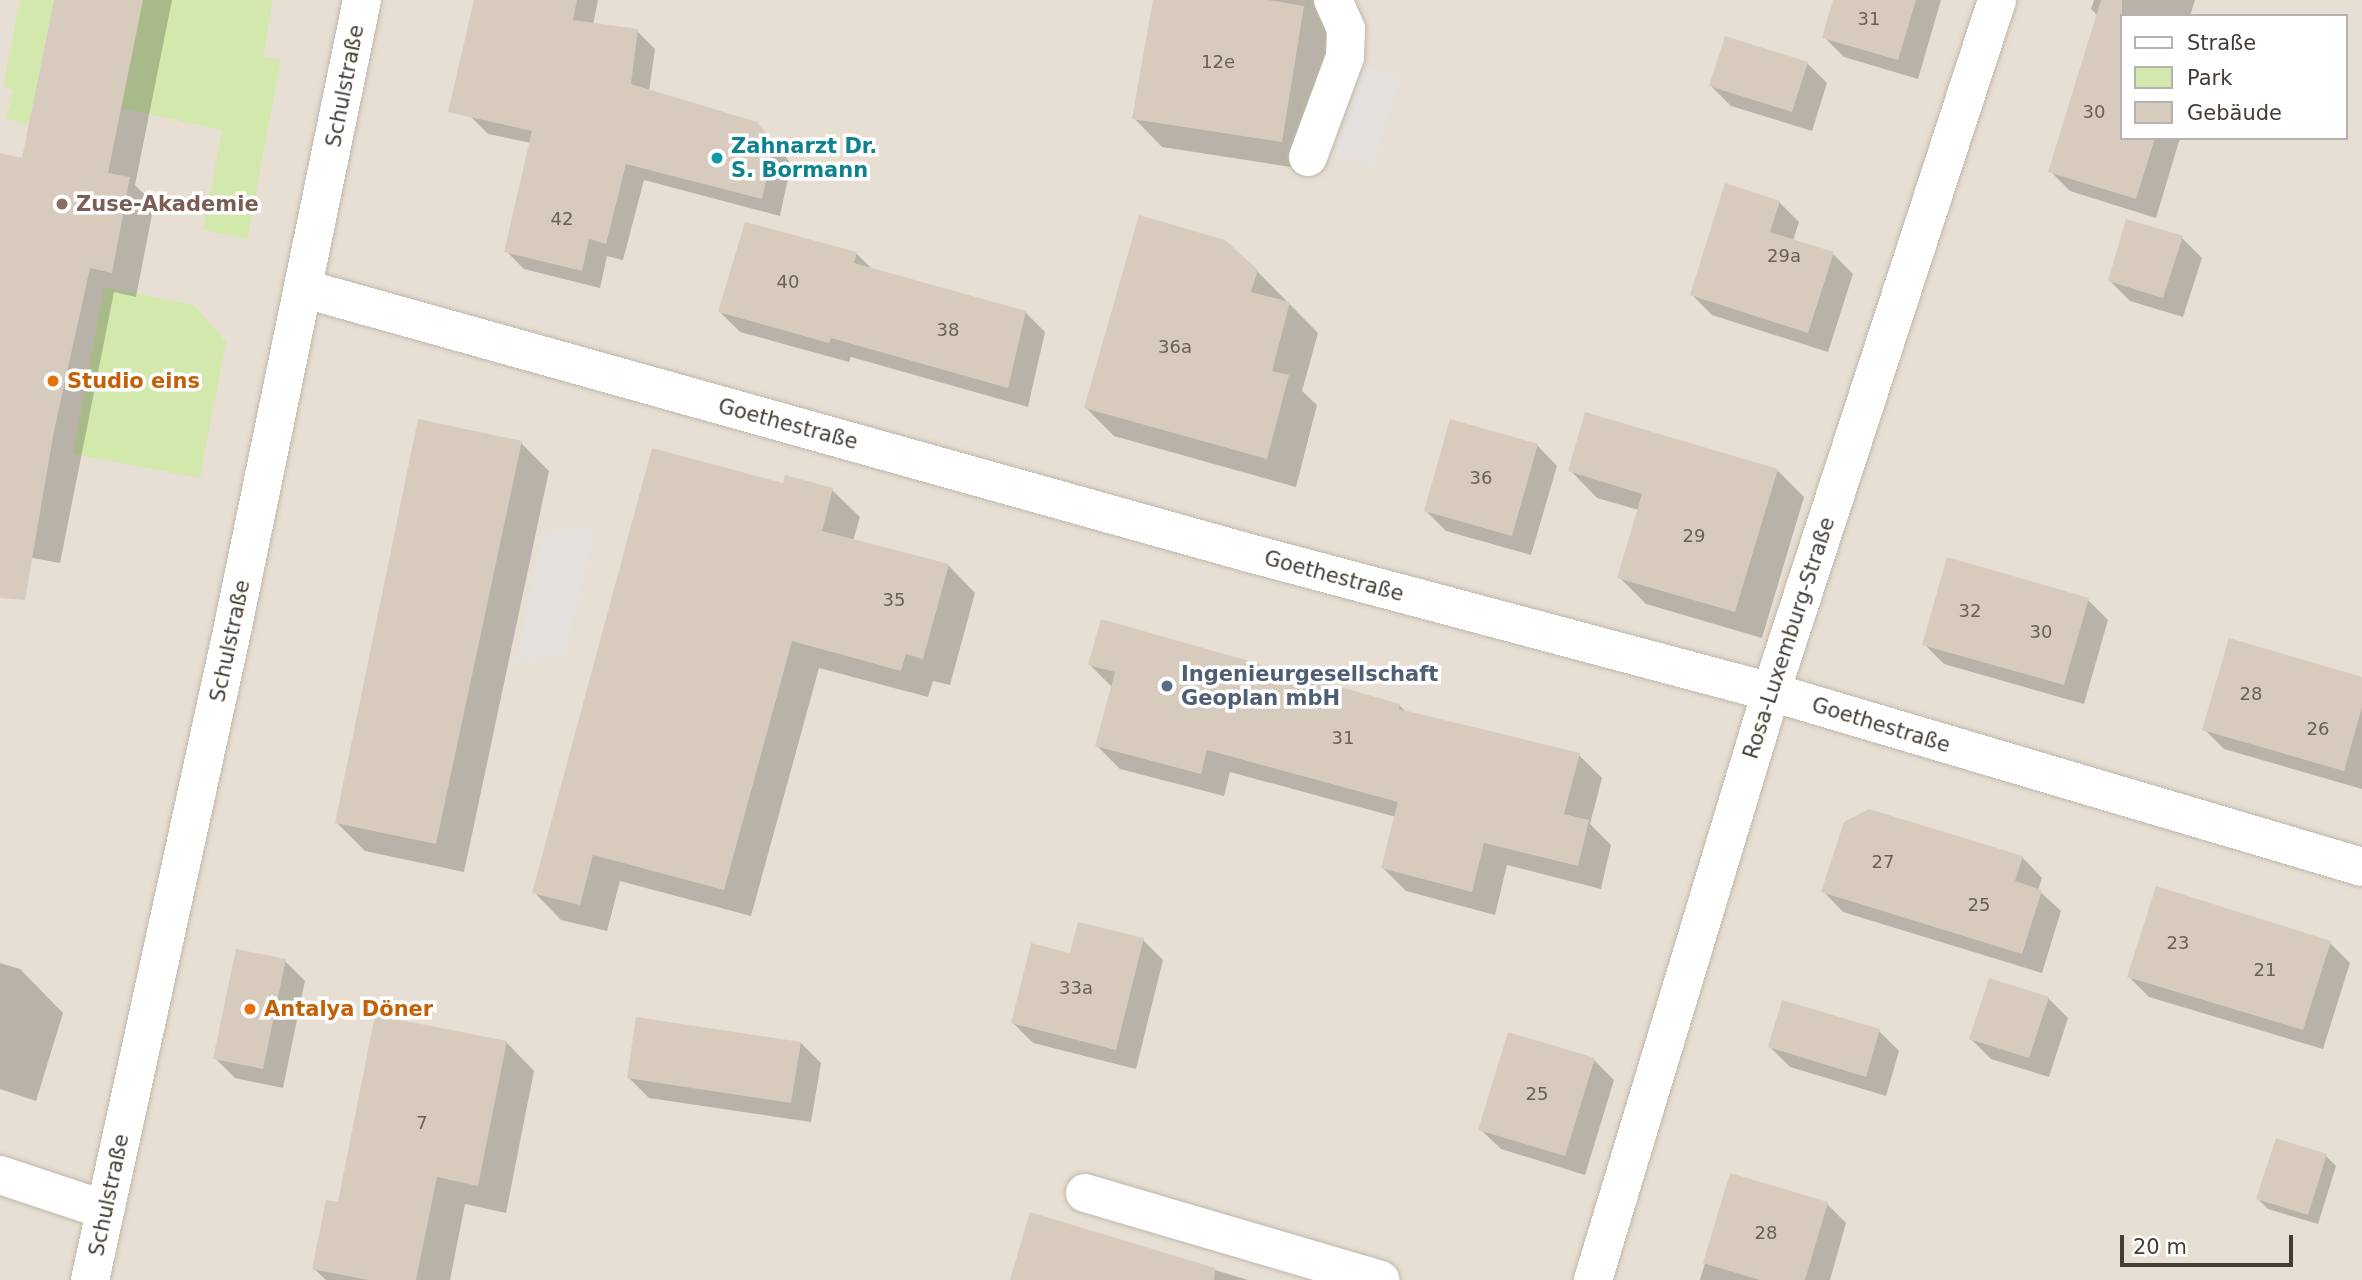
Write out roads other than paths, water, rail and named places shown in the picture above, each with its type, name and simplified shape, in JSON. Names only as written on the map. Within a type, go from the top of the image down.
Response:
[{"type":"street","name":"Schulstraße","points":[[90,1280],[305,289],[362,0]]},
{"type":"street","points":[[1308,157],[1345,57],[1346,29],[1333,0]]},
{"type":"street","name":"Rosa-Luxemburg-Straße","points":[[1593,1280],[1771,692],[1997,0]]},
{"type":"street","name":"Goethestraße","points":[[305,289],[1266,557],[1771,692],[2362,867]]},
{"type":"street","points":[[0,1175],[105,1210]]},
{"type":"street","points":[[1085,1193],[1380,1280]]},
{"type":"place","name":"Zahnarzt Dr. S. Bormann","points":[[717,158]]},
{"type":"place","name":"Zuse-Akademie","points":[[62,204]]},
{"type":"place","name":"Studio eins","points":[[53,381]]},
{"type":"place","name":"Ingenieurgesellschaft Geoplan mbH","points":[[1167,686]]},
{"type":"place","name":"Antalya Döner","points":[[250,1009]]}]
